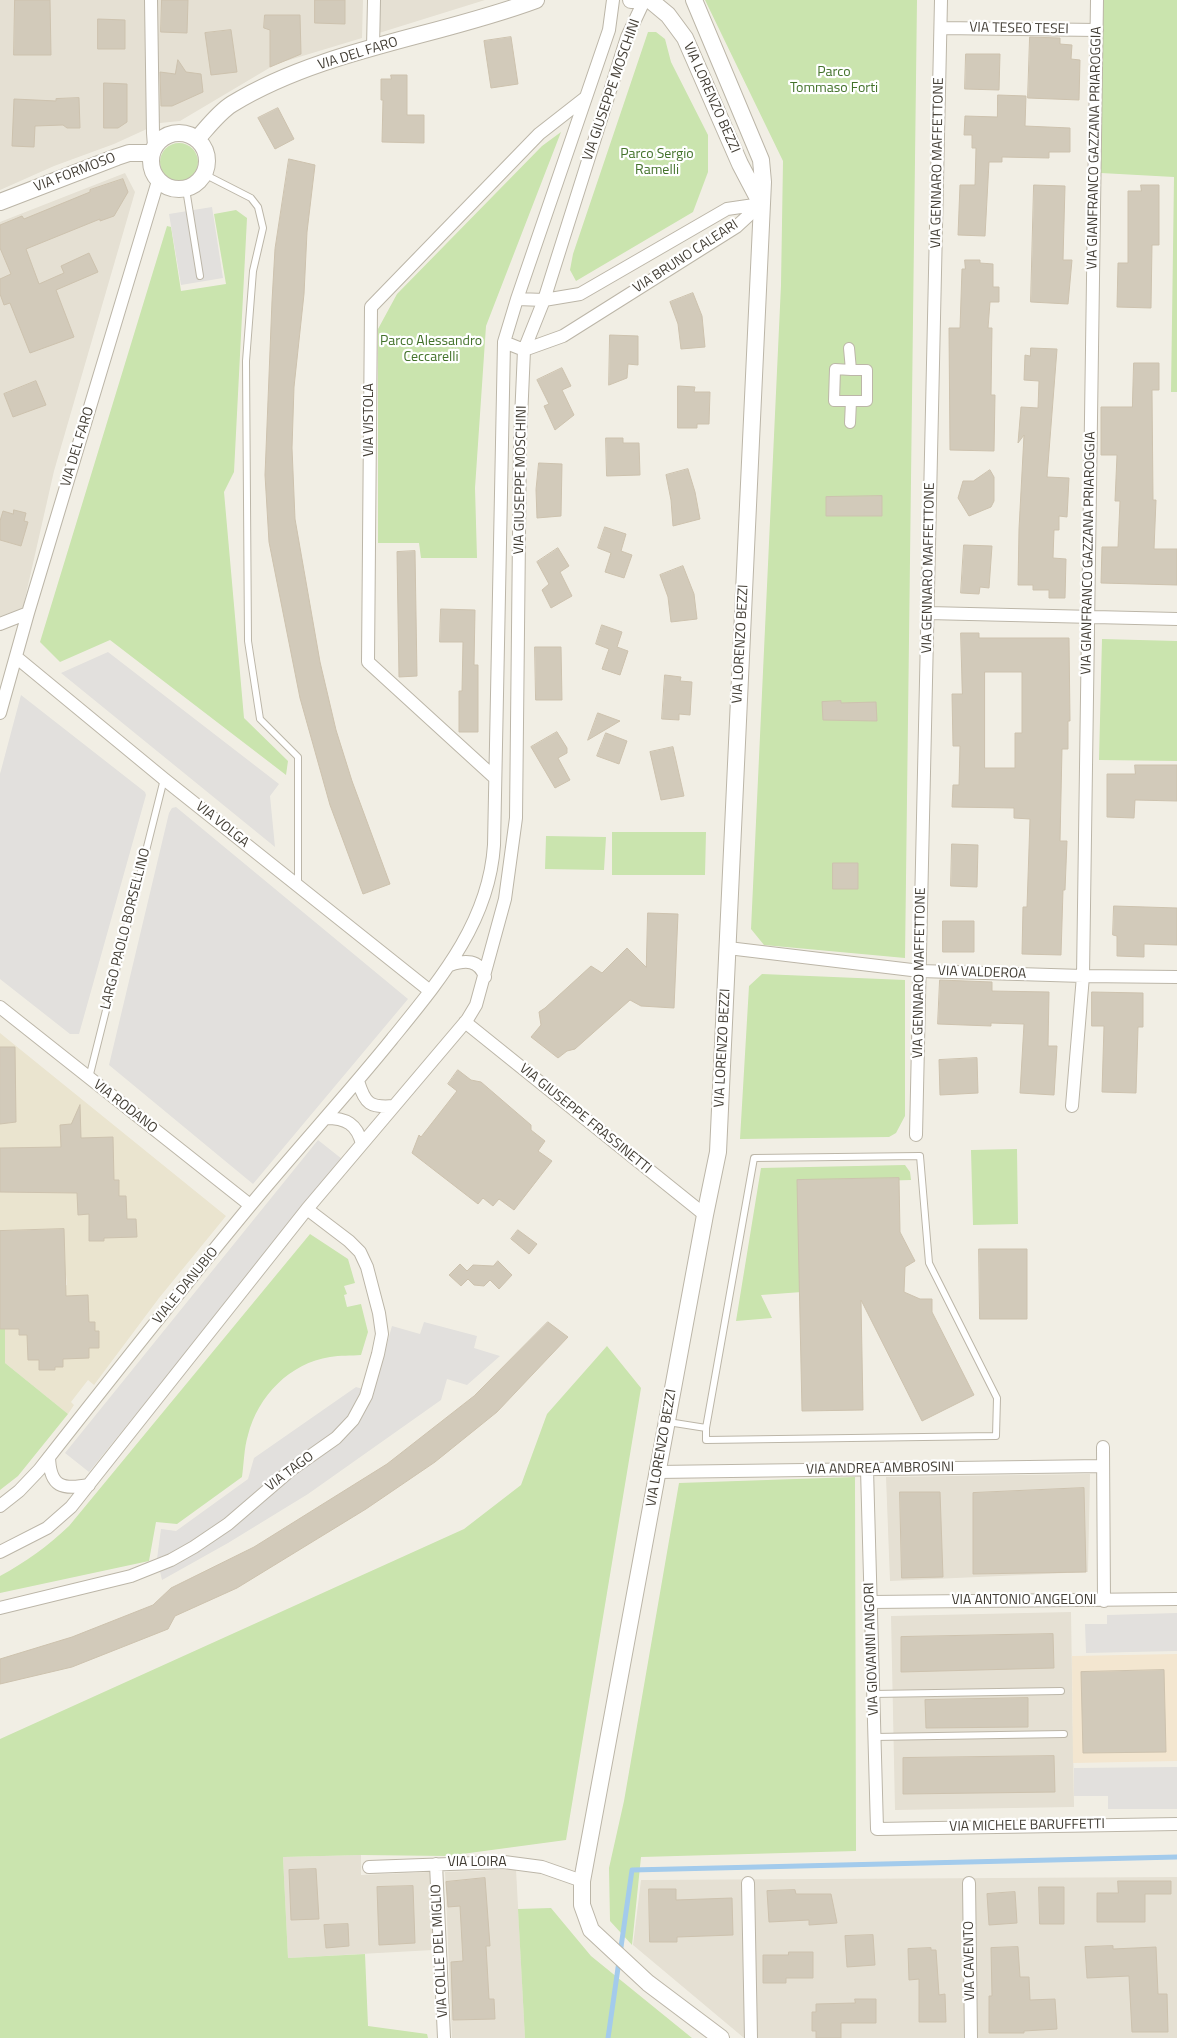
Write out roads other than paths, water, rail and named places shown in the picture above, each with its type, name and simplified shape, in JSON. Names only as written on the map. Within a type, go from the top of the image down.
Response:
[{"type":"street","points":[[151,0],[153,150],[151,168],[158,181],[166,187],[176,190],[186,189],[200,181],[204,174],[207,165],[207,155],[197,139],[188,134],[169,134],[161,139],[153,150]]},
{"type":"street","points":[[372,48],[374,0]]},
{"type":"street","name":"VIA DEL FARO","points":[[197,139],[230,105],[291,74],[372,48],[511,10],[536,0]]},
{"type":"street","name":"VIA GIUSEPPE MOSCHINI","points":[[450,965],[472,927],[483,900],[490,876],[494,845],[504,342],[609,30],[613,0]]},
{"type":"street","name":"VIA GIUSEPPE MOSCHINI","points":[[485,977],[506,899],[516,818],[520,442],[524,350],[544,300],[628,37],[643,0]]},
{"type":"street","name":"VIA LORENZO BEZZI","points":[[643,0],[668,15],[685,38],[740,164],[761,204]]},
{"type":"street","name":"VIA LORENZO BEZZI","points":[[694,0],[761,160],[763,182],[718,1152],[582,1881],[582,1905],[590,1930],[648,1983],[721,2038]]},
{"type":"street","name":"VIA GENNARO MAFFETTONE","points":[[916,1136],[941,0]]},
{"type":"street","name":"VIA GIANFRANCO GAZZANA PRIAROGGIA","points":[[1072,1106],[1083,976],[1097,0]]},
{"type":"street","name":"VIA TESEO TESEI","points":[[941,28],[1097,30]]},
{"type":"street","name":"VIA VISTOLA","points":[[495,778],[368,662],[371,307],[539,134],[585,98]]},
{"type":"street","name":"VIA FORMOSO","points":[[0,202],[117,157],[129,153],[153,150]]},
{"type":"street","name":"VIA DEL FARO","points":[[0,713],[28,613],[158,181]]},
{"type":"street","name":"VIA BRUNO CALEARI","points":[[517,299],[544,300],[580,294],[727,209],[761,204]]},
{"type":"street","name":"VIA BRUNO CALEARI","points":[[524,350],[563,336],[736,227],[761,204]]},
{"type":"street","points":[[504,342],[524,350]]},
{"type":"street","points":[[850,348],[851,370]]},
{"type":"street","points":[[835,369],[851,370],[867,370],[867,402],[834,401],[835,369]]},
{"type":"street","points":[[850,423],[851,402]]},
{"type":"street","points":[[0,624],[28,613]]},
{"type":"street","points":[[928,613],[1177,619]]},
{"type":"street","name":"VIA VOLGA","points":[[16,657],[164,779],[430,991]]},
{"type":"street","name":"VIA VALDEROA","points":[[728,948],[920,971],[1083,976],[1177,976]]},
{"type":"street","points":[[0,1552],[54,1523],[66,1512],[307,1210],[465,1022],[474,1009],[485,977],[481,968],[474,962],[466,961],[450,965]]},
{"type":"street","name":"VIALE DANUBIO","points":[[0,1506],[34,1476],[250,1205],[358,1081],[450,965]]},
{"type":"street","name":"VIA RODANO","points":[[0,1007],[250,1205]]},
{"type":"street","name":"VIA GIUSEPPE FRASSINETTI","points":[[465,1022],[705,1215]]},
{"type":"street","points":[[358,1081],[362,1095],[369,1103],[380,1107],[394,1106]]},
{"type":"street","points":[[326,1118],[339,1118],[350,1122],[358,1132],[362,1144]]},
{"type":"street","name":"VIA TAGO","points":[[0,1608],[123,1578],[168,1562],[228,1524],[292,1469],[336,1438],[353,1420],[366,1396],[378,1354],[382,1334],[379,1313],[367,1267],[360,1252],[349,1241],[307,1210]]},
{"type":"street","points":[[1103,1447],[1104,1601]]},
{"type":"street","points":[[49,1457],[50,1472],[58,1484],[69,1487],[89,1485]]},
{"type":"street","name":"VIA ANDREA AMBROSINI","points":[[658,1472],[1103,1466]]},
{"type":"street","name":"VIA GIOVANNI ANGORI","points":[[867,1469],[877,1829]]},
{"type":"street","name":"VIA ANTONIO ANGELONI","points":[[871,1602],[1177,1599]]},
{"type":"street","name":"VIA MICHELE BARUFFETTI","points":[[877,1829],[1177,1824]]},
{"type":"street","name":"VIA LOIRA","points":[[369,1867],[504,1862],[542,1867],[582,1881]]},
{"type":"street","name":"VIA COLLE DEL MIGLIO","points":[[436,1864],[444,2038]]},
{"type":"street","points":[[748,1883],[751,2038]]},
{"type":"street","name":"VIA CAVENTO","points":[[969,1883],[971,2038]]},
{"type":"lane","points":[[204,174],[250,198],[258,207],[263,228],[253,271],[246,361],[248,641],[260,719],[298,757],[298,886]]},
{"type":"lane","points":[[186,189],[200,276]]},
{"type":"lane","name":"LARGO PAOLO BORSELLINO","points":[[89,1079],[164,779]]},
{"type":"lane","points":[[920,1156],[930,1263],[997,1398],[996,1436],[706,1440],[706,1428],[754,1158],[920,1156]]},
{"type":"lane","points":[[667,1421],[706,1428]]},
{"type":"lane","points":[[873,1694],[1061,1691]]},
{"type":"lane","points":[[874,1737],[1064,1734]]},
{"type":"waterway","points":[[608,2038],[632,1870],[1177,1857]]},
{"type":"park label","name":"Parco Tommaso Forti","points":[[834,82]]},
{"type":"park label","name":"Parco Sergio Ramelli","points":[[657,164]]},
{"type":"park label","name":"Parco Alessandro Ceccarelli","points":[[431,350]]}]
